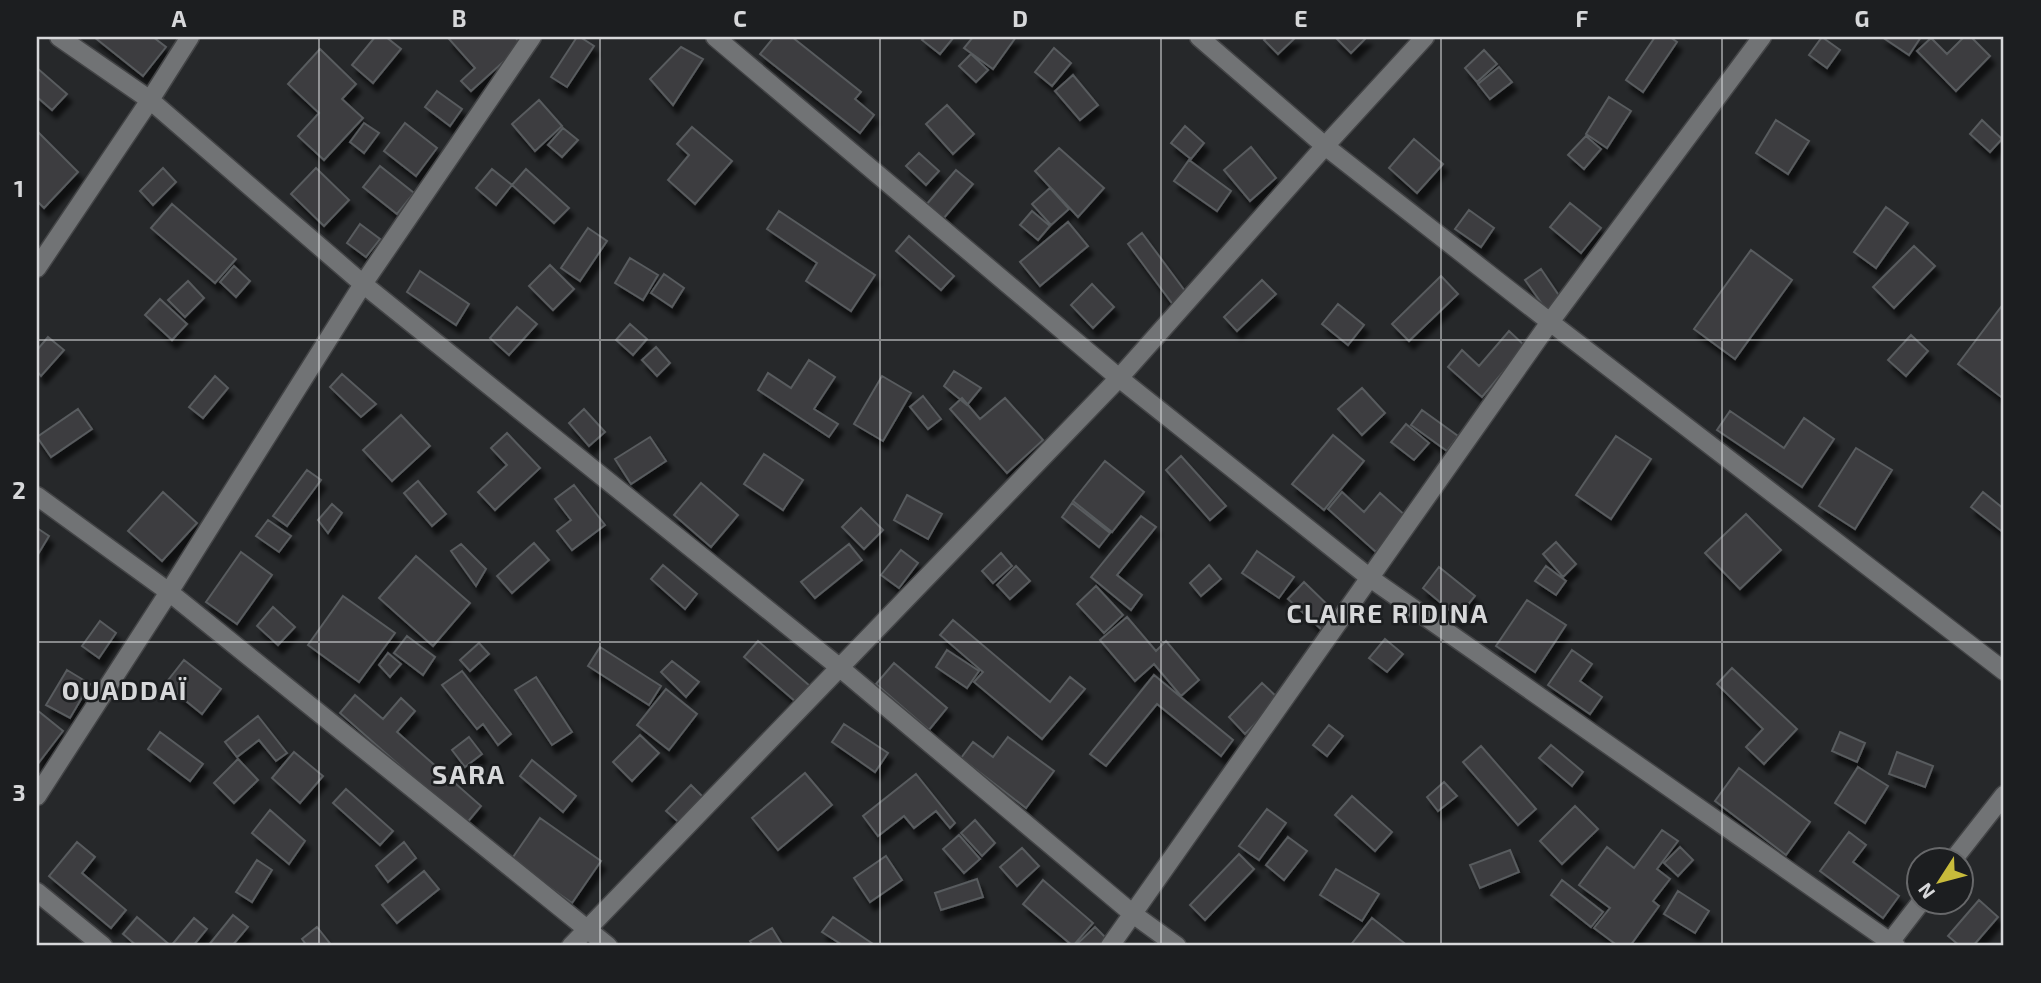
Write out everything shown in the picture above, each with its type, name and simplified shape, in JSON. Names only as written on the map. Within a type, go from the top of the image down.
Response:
[{"type":"street","points":[[59,37],[150,100],[363,284],[839,667],[1133,914],[1177,946]]},
{"type":"street","points":[[37,268],[190,37]]},
{"type":"street","points":[[37,796],[363,284],[532,37]]},
{"type":"street","points":[[715,37],[1119,378],[1370,578],[1891,945],[1911,916]]},
{"type":"street","points":[[1199,37],[1325,146],[2004,671]]},
{"type":"street","points":[[571,946],[1119,378],[1424,37]]},
{"type":"street","points":[[1110,946],[1550,322],[1762,37]]},
{"type":"street","points":[[37,496],[169,592],[608,946]]},
{"type":"street","points":[[1964,846],[2004,795]]},
{"type":"street","points":[[37,892],[103,946]]},
{"type":"building","points":[[94,37],[153,37],[166,47],[143,76]]},
{"type":"building","points":[[375,37],[386,37],[401,49],[373,83],[352,65]]},
{"type":"building","points":[[515,37],[522,45],[471,91],[461,81],[475,68],[449,39]]},
{"type":"building","points":[[577,37],[594,46],[567,87],[551,77]]},
{"type":"building","points":[[774,37],[792,37],[861,92],[855,99],[874,115],[860,133],[760,54]]},
{"type":"building","points":[[925,37],[954,37],[940,54],[922,40]]},
{"type":"building","points":[[973,37],[1016,37],[993,69],[964,48]]},
{"type":"building","points":[[1267,37],[1296,37],[1278,54],[1264,40]]},
{"type":"building","points":[[1335,37],[1367,37],[1351,53]]},
{"type":"building","points":[[1655,37],[1670,37],[1677,42],[1643,92],[1626,80]]},
{"type":"building","points":[[1822,37],[1840,50],[1827,68],[1809,55]]},
{"type":"building","points":[[1882,37],[1921,37],[1909,55]]},
{"type":"building","points":[[1964,37],[1971,37],[1990,56],[1956,91],[1917,51],[1931,38],[1947,54]]},
{"type":"building","points":[[681,47],[703,59],[673,105],[650,79]]},
{"type":"building","points":[[1054,48],[1071,63],[1052,86],[1035,72]]},
{"type":"building","points":[[320,49],[356,84],[342,99],[363,118],[324,160],[298,136],[319,113],[288,84]]},
{"type":"building","points":[[1484,50],[1497,64],[1477,82],[1465,68]]},
{"type":"building","points":[[971,54],[988,70],[976,82],[959,66]]},
{"type":"building","points":[[1499,67],[1512,82],[1490,99],[1478,84]]},
{"type":"building","points":[[37,68],[67,94],[52,110],[37,97]]},
{"type":"building","points":[[1073,75],[1098,105],[1080,120],[1055,91]]},
{"type":"building","points":[[437,91],[462,109],[450,126],[425,107]]},
{"type":"building","points":[[1609,97],[1631,111],[1607,148],[1586,134]]},
{"type":"building","points":[[539,100],[562,126],[535,151],[512,124]]},
{"type":"building","points":[[947,105],[974,134],[953,154],[926,124]]},
{"type":"building","points":[[1776,120],[1809,141],[1788,174],[1756,153]]},
{"type":"building","points":[[1982,120],[2002,139],[1990,152],[1970,134]]},
{"type":"building","points":[[364,123],[379,133],[364,153],[350,142]]},
{"type":"building","points":[[405,123],[437,148],[416,176],[384,151]]},
{"type":"building","points":[[1185,126],[1204,143],[1191,159],[1171,143]]},
{"type":"building","points":[[692,127],[732,161],[695,204],[668,180],[689,155],[677,144]]},
{"type":"building","points":[[563,128],[578,140],[562,157],[548,145]]},
{"type":"building","points":[[37,131],[78,172],[44,208],[37,201]]},
{"type":"building","points":[[1586,136],[1601,149],[1584,169],[1568,155]]},
{"type":"building","points":[[1414,139],[1443,164],[1417,193],[1389,168]]},
{"type":"building","points":[[1251,147],[1276,178],[1250,201],[1224,170]]},
{"type":"building","points":[[1059,148],[1104,188],[1078,217],[1035,171]]},
{"type":"building","points":[[919,153],[939,171],[926,185],[906,166]]},
{"type":"building","points":[[1189,160],[1231,191],[1217,211],[1174,181]]},
{"type":"building","points":[[380,166],[414,193],[397,214],[363,187]]},
{"type":"building","points":[[163,168],[176,182],[153,205],[140,191]]},
{"type":"building","points":[[316,168],[349,200],[324,226],[291,194]]},
{"type":"building","points":[[492,169],[512,185],[496,205],[476,188]]},
{"type":"building","points":[[526,169],[569,208],[554,223],[512,185]]},
{"type":"building","points":[[956,170],[973,184],[943,219],[926,205]]},
{"type":"building","points":[[1050,188],[1069,209],[1051,225],[1032,204]]},
{"type":"building","points":[[1570,203],[1601,228],[1581,253],[1550,227]]},
{"type":"building","points":[[172,204],[236,259],[215,283],[151,228]]},
{"type":"building","points":[[1886,207],[1908,223],[1876,268],[1854,252]]},
{"type":"building","points":[[1469,210],[1494,228],[1481,247],[1455,229]]},
{"type":"building","points":[[779,211],[875,275],[851,311],[806,281],[817,263],[767,229]]},
{"type":"building","points":[[1032,211],[1050,226],[1038,240],[1020,225]]},
{"type":"building","points":[[1068,222],[1088,246],[1040,286],[1020,262]]},
{"type":"building","points":[[360,224],[380,239],[366,257],[347,243]]},
{"type":"building","points":[[588,228],[607,241],[580,281],[561,268]]},
{"type":"building","points":[[1142,233],[1188,295],[1174,306],[1128,244]]},
{"type":"building","points":[[909,236],[954,276],[941,290],[896,251]]},
{"type":"building","points":[[1914,246],[1935,266],[1894,308],[1873,287]]},
{"type":"building","points":[[1751,250],[1792,280],[1735,359],[1694,329]]},
{"type":"building","points":[[630,258],[658,275],[643,300],[615,283]]},
{"type":"building","points":[[550,265],[574,289],[553,310],[529,286]]},
{"type":"building","points":[[234,266],[250,281],[236,297],[220,282]]},
{"type":"building","points":[[1541,269],[1562,300],[1547,311],[1525,280]]},
{"type":"building","points":[[420,271],[469,304],[456,325],[407,292]]},
{"type":"building","points":[[664,274],[684,288],[672,307],[651,293]]},
{"type":"building","points":[[1441,276],[1458,294],[1409,341],[1392,324]]},
{"type":"building","points":[[1262,280],[1276,294],[1237,331],[1224,317]]},
{"type":"building","points":[[188,281],[204,298],[185,317],[168,300]]},
{"type":"building","points":[[1092,284],[1114,307],[1093,328],[1071,305]]},
{"type":"building","points":[[160,299],[187,324],[172,340],[145,315]]},
{"type":"building","points":[[2004,303],[2004,399],[1958,364]]},
{"type":"building","points":[[1338,304],[1364,325],[1348,345],[1322,324]]},
{"type":"building","points":[[517,307],[537,324],[509,355],[490,338]]},
{"type":"building","points":[[630,324],[647,339],[633,355],[616,340]]},
{"type":"building","points":[[1509,331],[1525,346],[1482,397],[1448,367],[1462,350],[1479,366]]},
{"type":"building","points":[[1911,335],[1928,351],[1906,376],[1888,360]]},
{"type":"building","points":[[48,337],[64,350],[41,376],[37,371],[37,350]]},
{"type":"building","points":[[656,347],[670,363],[657,376],[642,360]]},
{"type":"building","points":[[809,360],[835,377],[814,409],[838,424],[829,437],[758,390],[768,373],[791,388]]},
{"type":"building","points":[[954,371],[981,388],[967,405],[944,386]]},
{"type":"building","points":[[342,374],[376,404],[361,417],[330,387]]},
{"type":"building","points":[[215,376],[228,388],[203,418],[189,407]]},
{"type":"building","points":[[882,376],[911,393],[883,441],[854,424]]},
{"type":"building","points":[[1362,388],[1385,413],[1362,435],[1338,409]]},
{"type":"building","points":[[923,396],[941,419],[928,429],[910,407]]},
{"type":"building","points":[[962,398],[980,419],[1005,398],[1043,440],[1007,473],[950,409]]},
{"type":"building","points":[[78,409],[92,429],[51,457],[37,437]]},
{"type":"building","points":[[584,409],[605,432],[589,446],[569,423]]},
{"type":"building","points":[[1422,410],[1458,436],[1447,451],[1411,425]]},
{"type":"building","points":[[1730,411],[1784,448],[1804,418],[1834,439],[1802,487],[1717,430]]},
{"type":"building","points":[[401,415],[430,446],[392,481],[363,450]]},
{"type":"building","points":[[1406,424],[1429,443],[1414,460],[1391,442]]},
{"type":"building","points":[[507,433],[540,468],[495,510],[478,492],[507,465],[491,448]]},
{"type":"building","points":[[1333,435],[1364,461],[1324,510],[1292,484]]},
{"type":"building","points":[[1616,436],[1651,459],[1611,519],[1576,495]]},
{"type":"building","points":[[650,437],[666,461],[631,484],[615,459]]},
{"type":"building","points":[[1856,448],[1892,470],[1855,529],[1819,506]]},
{"type":"building","points":[[764,454],[803,480],[783,510],[744,484]]},
{"type":"building","points":[[1181,456],[1226,506],[1210,520],[1166,470]]},
{"type":"building","points":[[1105,461],[1144,492],[1112,532],[1073,501]]},
{"type":"building","points":[[307,470],[321,480],[287,526],[273,516]]},
{"type":"building","points":[[418,481],[446,514],[432,526],[404,493]]},
{"type":"building","points":[[701,483],[738,515],[711,547],[674,515]]},
{"type":"building","points":[[574,485],[605,525],[572,550],[557,531],[571,520],[555,499]]},
{"type":"building","points":[[163,492],[197,523],[162,561],[128,531]]},
{"type":"building","points":[[1342,492],[1364,512],[1380,493],[1407,517],[1376,552],[1328,509]]},
{"type":"building","points":[[1983,492],[2004,509],[2004,533],[1971,507]]},
{"type":"building","points":[[907,495],[942,514],[928,539],[894,520]]},
{"type":"building","points":[[1072,503],[1110,533],[1099,547],[1062,517]]},
{"type":"building","points":[[332,504],[342,513],[328,533],[318,520]]},
{"type":"building","points":[[861,508],[883,530],[864,549],[842,527]]},
{"type":"building","points":[[1746,514],[1781,550],[1740,589],[1705,553]]},
{"type":"building","points":[[1141,516],[1156,527],[1117,575],[1142,595],[1131,610],[1091,577]]},
{"type":"building","points":[[268,520],[291,536],[279,552],[256,536]]},
{"type":"building","points":[[37,528],[49,536],[37,556]]},
{"type":"building","points":[[1556,542],[1576,564],[1563,577],[1543,554]]},
{"type":"building","points":[[534,543],[549,560],[512,593],[497,576]]},
{"type":"building","points":[[461,544],[486,569],[476,586],[451,551]]},
{"type":"building","points":[[849,544],[862,560],[815,598],[801,582]]},
{"type":"building","points":[[901,550],[918,563],[899,588],[881,575]]},
{"type":"building","points":[[1257,551],[1294,577],[1279,598],[1242,573]]},
{"type":"building","points":[[241,552],[272,575],[237,624],[206,602]]},
{"type":"building","points":[[1001,553],[1012,566],[993,583],[982,571]]},
{"type":"building","points":[[416,556],[470,603],[433,646],[379,598]]},
{"type":"building","points":[[663,565],[697,594],[685,609],[651,579]]},
{"type":"building","points":[[1209,565],[1221,579],[1201,596],[1190,583]]},
{"type":"building","points":[[1016,566],[1030,581],[1010,599],[997,585]]},
{"type":"building","points":[[1546,566],[1566,581],[1556,595],[1535,581]]},
{"type":"building","points":[[1439,567],[1475,596],[1458,617],[1423,588]]},
{"type":"building","points":[[1304,582],[1337,614],[1322,630],[1288,599]]},
{"type":"building","points":[[1096,586],[1123,615],[1104,633],[1077,604]]},
{"type":"building","points":[[343,596],[395,633],[359,682],[308,645]]},
{"type":"building","points":[[1527,600],[1566,625],[1535,672],[1496,646]]},
{"type":"building","points":[[273,607],[295,627],[278,645],[257,626]]},
{"type":"building","points":[[1127,617],[1156,651],[1166,641],[1199,680],[1181,696],[1154,664],[1135,681],[1100,640]]},
{"type":"building","points":[[953,620],[1050,702],[1070,677],[1085,689],[1042,739],[974,682],[983,672],[940,635]]},
{"type":"building","points":[[100,621],[116,633],[99,658],[82,646]]},
{"type":"building","points":[[407,636],[435,657],[423,675],[394,653]]},
{"type":"building","points":[[1385,639],[1403,654],[1387,672],[1369,658]]},
{"type":"building","points":[[758,641],[810,686],[796,702],[744,657]]},
{"type":"building","points":[[479,643],[489,654],[470,671],[460,660]]},
{"type":"building","points":[[600,647],[661,686],[649,705],[588,666]]},
{"type":"building","points":[[947,650],[979,671],[967,688],[936,667]]},
{"type":"building","points":[[1572,650],[1592,664],[1580,681],[1602,697],[1590,714],[1548,685]]},
{"type":"building","points":[[388,653],[401,664],[390,677],[379,665]]},
{"type":"building","points":[[184,660],[221,689],[202,714],[165,684]]},
{"type":"building","points":[[672,661],[699,682],[686,697],[661,672]]},
{"type":"building","points":[[894,663],[947,708],[929,730],[876,684]]},
{"type":"building","points":[[1732,668],[1797,729],[1764,764],[1746,747],[1763,729],[1717,684]]},
{"type":"building","points":[[67,670],[90,684],[70,718],[46,705]]},
{"type":"building","points":[[462,671],[511,734],[498,745],[483,724],[477,729],[442,685]]},
{"type":"building","points":[[1154,675],[1233,740],[1221,756],[1157,704],[1106,766],[1090,754]]},
{"type":"building","points":[[536,677],[572,732],[552,745],[515,690]]},
{"type":"building","points":[[1262,683],[1279,699],[1245,734],[1229,717]]},
{"type":"building","points":[[666,689],[697,714],[669,750],[637,725]]},
{"type":"building","points":[[355,695],[383,719],[401,698],[415,711],[397,732],[481,806],[466,824],[340,713]]},
{"type":"building","points":[[37,710],[63,731],[37,765]]},
{"type":"building","points":[[258,716],[287,753],[276,761],[259,740],[237,757],[225,742]]},
{"type":"building","points":[[844,724],[888,753],[875,772],[832,742]]},
{"type":"building","points":[[1329,725],[1343,736],[1327,756],[1313,745]]},
{"type":"building","points":[[160,732],[203,764],[190,781],[148,749]]},
{"type":"building","points":[[1840,732],[1865,743],[1857,762],[1832,751]]},
{"type":"building","points":[[640,735],[659,753],[632,781],[613,762]]},
{"type":"building","points":[[469,737],[482,754],[465,767],[452,750]]},
{"type":"building","points":[[1008,737],[1054,771],[1026,808],[961,758],[973,742],[993,757]]},
{"type":"building","points":[[1551,745],[1583,772],[1572,786],[1539,758]]},
{"type":"building","points":[[1481,746],[1536,809],[1518,825],[1463,762]]},
{"type":"building","points":[[294,752],[323,776],[300,803],[272,778]]},
{"type":"building","points":[[1897,752],[1933,766],[1925,787],[1889,774]]},
{"type":"building","points":[[238,759],[258,780],[234,803],[214,783]]},
{"type":"building","points":[[532,760],[576,796],[563,812],[520,776]]},
{"type":"building","points":[[1858,767],[1888,786],[1865,823],[1835,803]]},
{"type":"building","points":[[1739,768],[1810,822],[1786,855],[1715,801]]},
{"type":"building","points":[[805,773],[832,805],[778,850],[752,818]]},
{"type":"building","points":[[916,774],[955,823],[950,828],[936,811],[914,828],[904,816],[878,836],[863,816]]},
{"type":"building","points":[[1444,782],[1457,796],[1438,811],[1427,797]]},
{"type":"building","points":[[691,785],[707,801],[683,826],[666,811]]},
{"type":"building","points":[[346,789],[393,831],[380,845],[333,803]]},
{"type":"building","points":[[1352,796],[1392,832],[1375,851],[1335,815]]},
{"type":"building","points":[[1575,806],[1598,829],[1562,864],[1540,841]]},
{"type":"building","points":[[1267,809],[1286,823],[1259,860],[1239,846]]},
{"type":"building","points":[[270,810],[305,841],[289,864],[252,833]]},
{"type":"building","points":[[540,818],[601,861],[572,903],[511,860]]},
{"type":"building","points":[[975,820],[995,843],[982,856],[961,833]]},
{"type":"building","points":[[1662,830],[1678,841],[1657,869],[1670,879],[1653,901],[1659,906],[1630,946],[1618,946],[1594,928],[1610,908],[1579,885],[1607,847],[1634,868]]},
{"type":"building","points":[[1849,832],[1866,845],[1853,862],[1899,896],[1883,918],[1820,871]]},
{"type":"building","points":[[959,835],[980,859],[964,873],[943,849]]},
{"type":"building","points":[[1288,837],[1307,851],[1284,880],[1266,865]]},
{"type":"building","points":[[77,842],[95,857],[82,873],[126,910],[111,928],[49,876]]},
{"type":"building","points":[[404,842],[416,858],[388,882],[376,866]]},
{"type":"building","points":[[1680,847],[1693,860],[1678,876],[1664,863]]},
{"type":"building","points":[[1022,848],[1039,866],[1017,886],[1000,867]]},
{"type":"building","points":[[1510,850],[1519,872],[1480,888],[1470,865]]},
{"type":"building","points":[[1239,854],[1254,869],[1205,920],[1190,905]]},
{"type":"building","points":[[886,856],[902,880],[870,902],[854,878]]},
{"type":"building","points":[[257,860],[272,870],[252,902],[236,892]]},
{"type":"building","points":[[1336,869],[1379,894],[1362,921],[1320,895]]},
{"type":"building","points":[[424,871],[439,889],[397,923],[382,905]]},
{"type":"building","points":[[977,879],[983,897],[941,910],[935,893]]},
{"type":"building","points":[[1043,880],[1093,923],[1073,946],[1023,904]]},
{"type":"building","points":[[1562,880],[1603,912],[1591,927],[1551,895]]},
{"type":"building","points":[[1678,891],[1709,911],[1695,933],[1664,914]]},
{"type":"building","points":[[1979,900],[1998,917],[1973,946],[1960,946],[1948,936],[1965,916],[1974,916],[1974,906]]},
{"type":"building","points":[[233,915],[248,927],[232,946],[208,946]]},
{"type":"building","points":[[137,917],[171,946],[137,946],[123,934]]},
{"type":"building","points":[[833,917],[876,946],[844,946],[822,932]]},
{"type":"building","points":[[194,918],[207,929],[193,946],[171,946]]},
{"type":"building","points":[[1372,918],[1408,946],[1350,946]]},
{"type":"building","points":[[317,927],[332,946],[307,946],[302,939]]},
{"type":"building","points":[[1095,927],[1109,941],[1104,946],[1076,945]]},
{"type":"building","points":[[772,928],[783,946],[753,946],[750,941]]},
{"type":"district","name":"CLAIRE RIDINA","points":[[1388,614]]},
{"type":"district","name":"OUADDAÏ","points":[[125,691]]},
{"type":"district","name":"SARA","points":[[469,775]]}]
